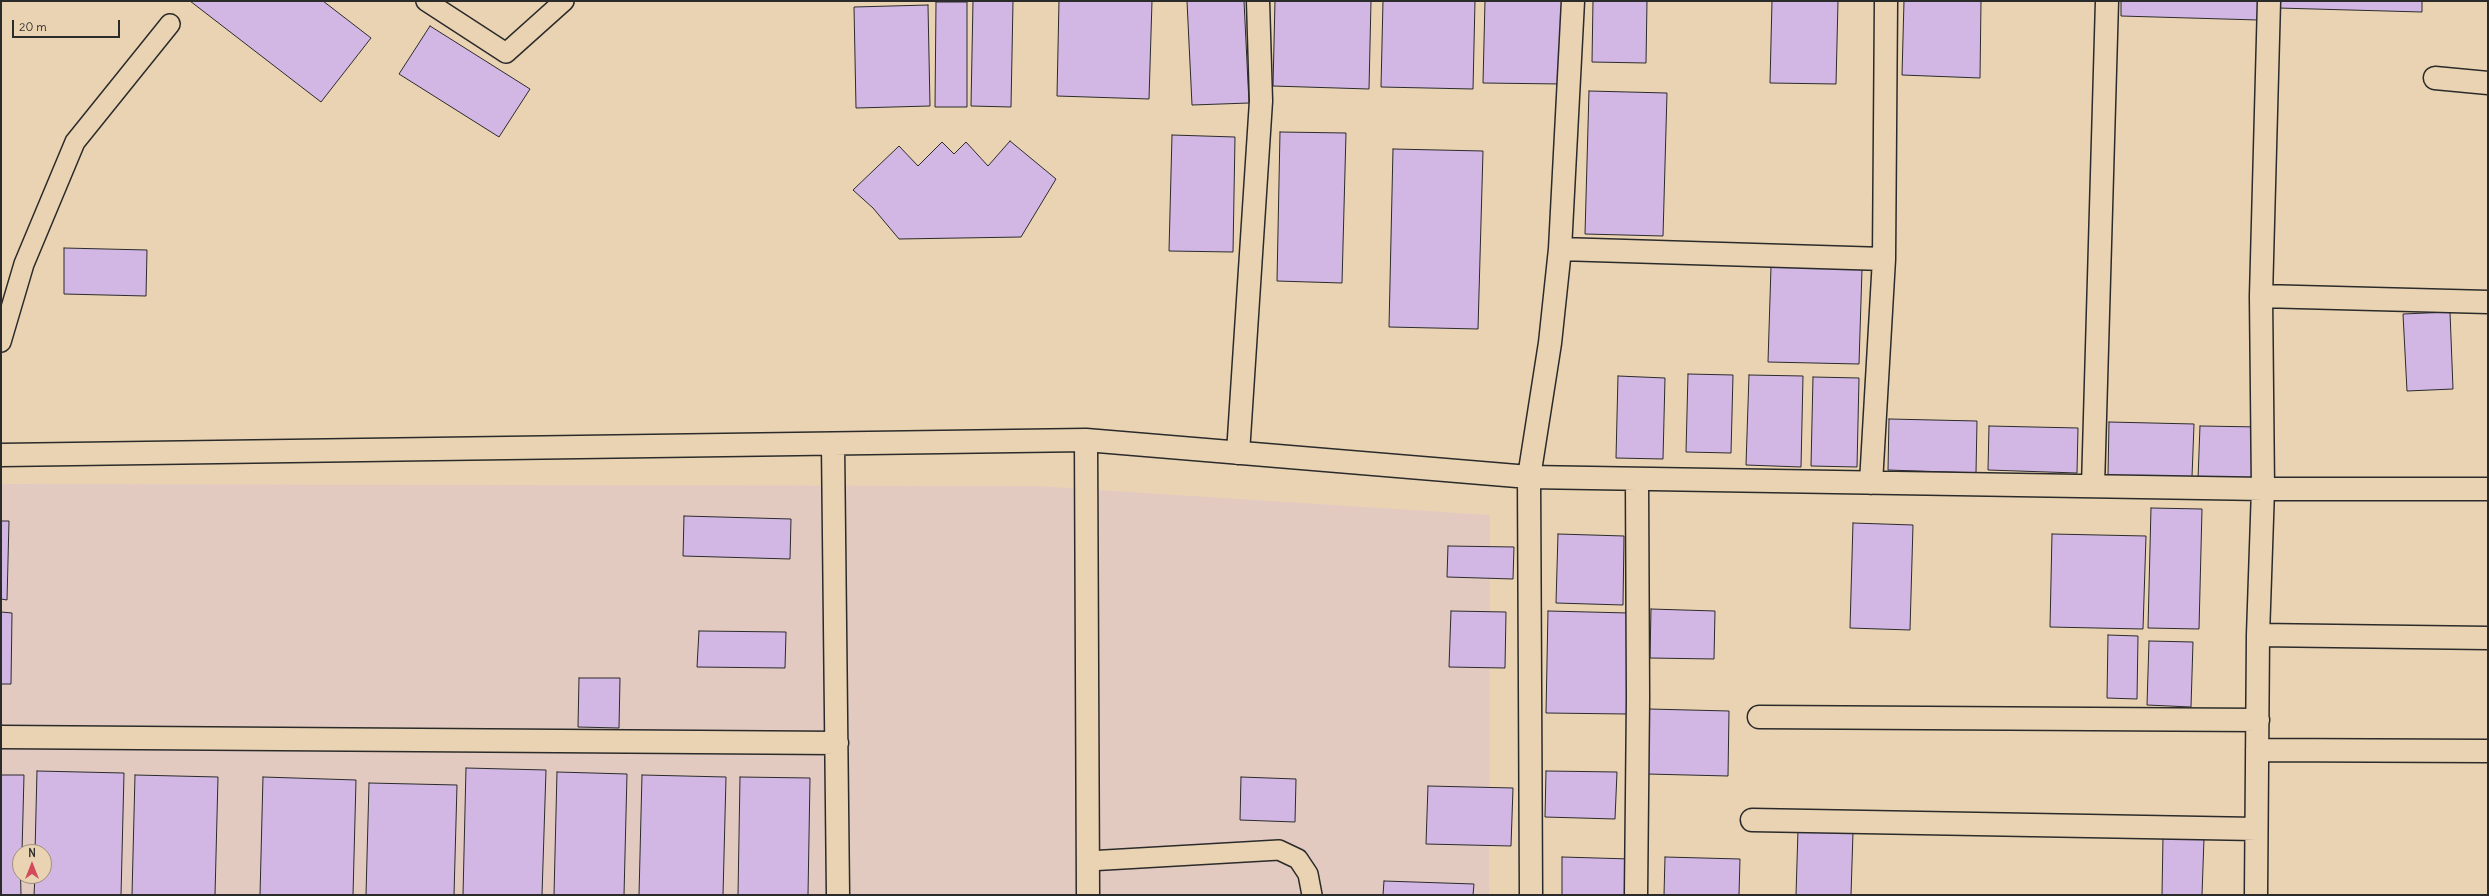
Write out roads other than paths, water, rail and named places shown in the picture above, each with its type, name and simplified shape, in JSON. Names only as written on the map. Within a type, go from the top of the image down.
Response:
[{"type":"street","points":[[1238,453],[1261,101],[1258,1]]},
{"type":"street","points":[[1531,895],[1529,478],[1550,343],[1560,249],[1573,1]]},
{"type":"street","points":[[1871,483],[1884,259],[1886,1]]},
{"type":"street","points":[[2094,486],[2107,1]]},
{"type":"street","points":[[2256,895],[2258,635],[2263,489],[2261,296],[2269,1]]},
{"type":"street","points":[[2435,78],[2488,83]]},
{"type":"street","points":[[1560,249],[1884,259]]},
{"type":"street","points":[[2261,296],[2488,302]]},
{"type":"street","points":[[1086,440],[1088,895]]},
{"type":"street","points":[[1,455],[1086,440],[1529,478],[2263,489],[2488,489]]},
{"type":"street","points":[[833,444],[838,895]]},
{"type":"street","points":[[1636,895],[1638,698],[1637,479]]},
{"type":"street","points":[[2258,635],[2488,638]]},
{"type":"street","points":[[1759,717],[2258,720]]},
{"type":"street","points":[[1,738],[837,743]]},
{"type":"street","points":[[2257,750],[2488,751]]},
{"type":"street","points":[[1752,820],[2256,829]]},
{"type":"lane","points":[[426,1],[506,53],[564,1]]},
{"type":"lane","points":[[1,342],[24,264],[76,142],[170,24]]},
{"type":"lane","points":[[1088,861],[1279,850],[1298,859],[1308,874],[1312,895]]}]
